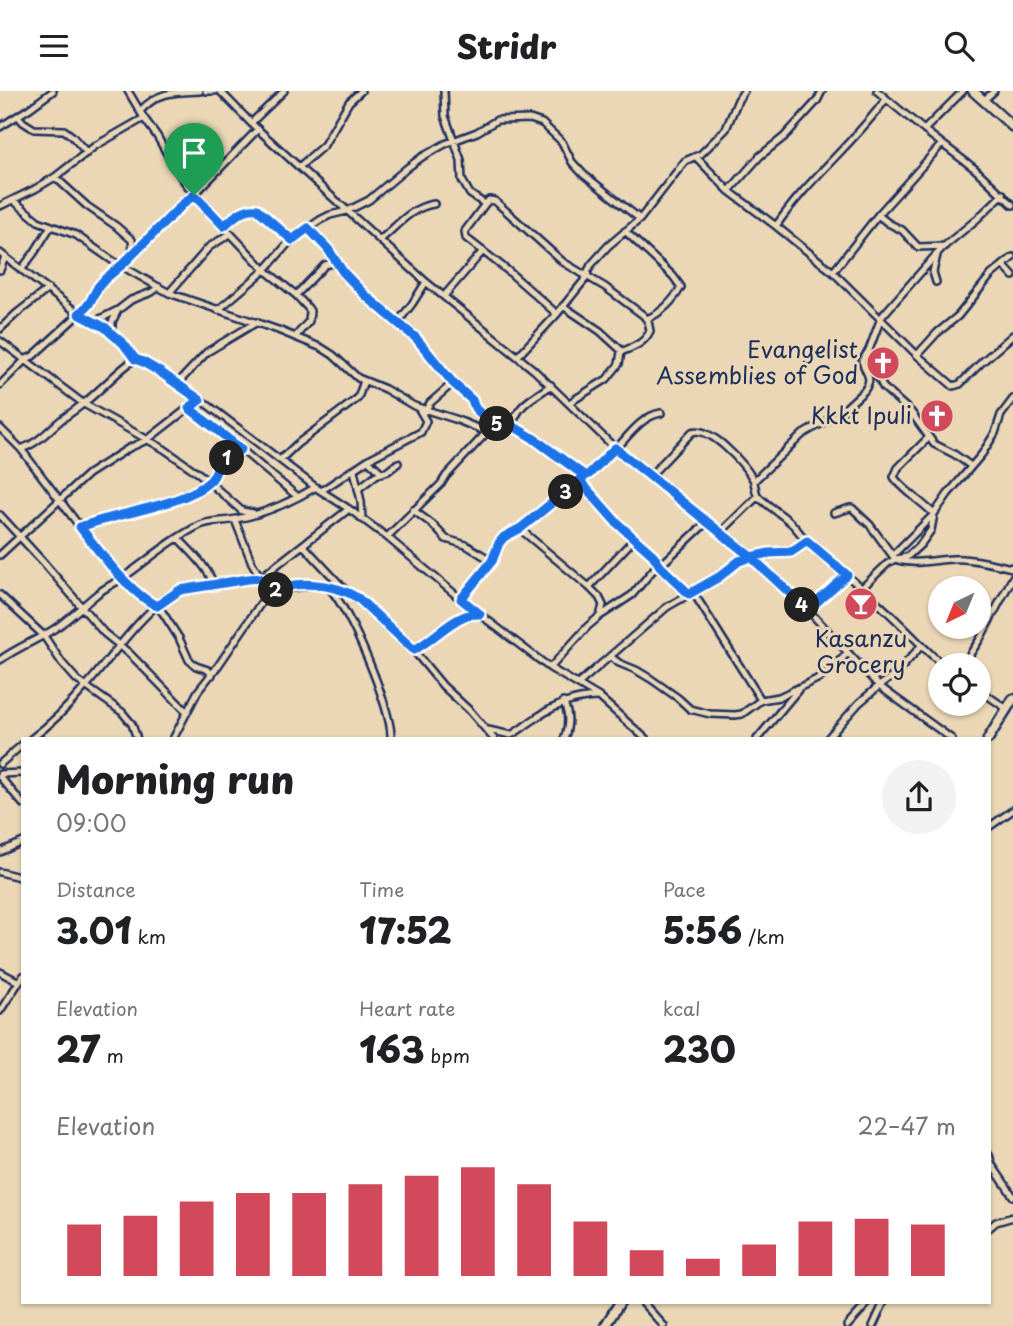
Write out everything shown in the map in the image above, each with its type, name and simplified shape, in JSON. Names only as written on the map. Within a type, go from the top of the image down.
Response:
[{"type":"street","points":[[0,127],[53,91]]},
{"type":"street","points":[[128,91],[194,195],[265,270],[306,305],[310,311],[309,321],[295,337]]},
{"type":"street","points":[[140,111],[159,93],[218,91],[426,282],[518,356],[616,448],[751,557],[808,610],[879,686],[949,737]]},
{"type":"street","points":[[251,123],[284,91]]},
{"type":"street","points":[[299,167],[326,143],[349,103],[361,91]]},
{"type":"street","points":[[444,91],[445,117],[461,160],[463,180],[475,199],[485,204]]},
{"type":"street","points":[[729,191],[760,156],[784,138],[817,101],[822,91]]},
{"type":"street","points":[[877,91],[961,157],[1013,205]]},
{"type":"street","points":[[924,130],[963,91]]},
{"type":"street","points":[[973,91],[1013,127]]},
{"type":"street","points":[[983,101],[994,91]]},
{"type":"street","points":[[518,356],[557,314],[587,277],[589,267],[608,246],[640,219],[685,162],[696,157],[726,128],[741,92]]},
{"type":"street","points":[[776,226],[804,190],[886,99]]},
{"type":"street","points":[[18,116],[34,129],[64,130],[87,153]]},
{"type":"street","points":[[0,206],[55,177],[95,146],[144,118]]},
{"type":"street","points":[[218,310],[308,228],[330,215],[347,211],[372,199],[422,157],[497,120],[540,121],[562,142],[572,162],[583,174],[640,219]]},
{"type":"street","points":[[0,385],[79,314],[89,304],[101,283],[194,195],[258,129]]},
{"type":"street","points":[[833,272],[878,215],[942,144]]},
{"type":"street","points":[[696,157],[729,191],[833,272],[917,355],[955,386],[1013,335]]},
{"type":"street","points":[[55,177],[86,206],[132,240],[133,254]]},
{"type":"street","points":[[754,481],[803,434],[840,413],[864,391],[869,376],[862,361],[881,318],[937,254],[1003,194]]},
{"type":"street","points":[[13,200],[38,221],[76,235],[121,266],[169,293],[257,322],[322,348],[352,374],[365,381],[422,410],[487,432]]},
{"type":"street","points":[[557,314],[466,238],[465,233],[489,200],[495,201],[550,251],[605,287],[646,319],[650,328],[647,337],[637,346],[622,351]]},
{"type":"street","points":[[380,240],[411,212],[434,204]]},
{"type":"street","points":[[224,226],[246,210],[257,209],[292,240]]},
{"type":"street","points":[[878,215],[902,230],[918,247],[945,246]]},
{"type":"street","points":[[22,270],[51,226]]},
{"type":"street","points":[[308,228],[328,249],[343,272],[372,302],[416,338],[453,383],[472,400],[481,414],[496,424],[508,423],[539,441],[585,476]]},
{"type":"street","points":[[625,231],[681,288],[657,314],[646,319]]},
{"type":"street","points":[[169,293],[209,247],[230,235]]},
{"type":"street","points":[[444,296],[483,251]]},
{"type":"street","points":[[936,282],[933,272],[937,254]]},
{"type":"street","points":[[0,270],[3,255],[79,314],[112,334],[135,359],[200,400],[387,537],[550,668],[599,697],[644,737]]},
{"type":"street","points":[[917,355],[937,333],[956,319],[979,288],[1013,257]]},
{"type":"street","points":[[296,295],[325,265],[336,262]]},
{"type":"street","points":[[1003,265],[1013,276]]},
{"type":"street","points":[[398,322],[426,282]]},
{"type":"street","points":[[94,322],[159,287]]},
{"type":"street","points":[[0,329],[48,289]]},
{"type":"street","points":[[563,306],[600,331],[622,351]]},
{"type":"street","points":[[112,334],[112,322],[118,310]]},
{"type":"street","points":[[177,384],[207,352],[257,322]]},
{"type":"street","points":[[0,341],[84,404],[164,449],[242,510],[261,513]]},
{"type":"street","points":[[869,350],[871,363],[883,387],[911,412],[937,447],[954,454],[971,466]]},
{"type":"street","points":[[569,404],[611,376],[619,364],[622,351]]},
{"type":"street","points":[[21,449],[35,443],[135,359]]},
{"type":"street","points":[[280,460],[358,398],[365,381]]},
{"type":"street","points":[[422,410],[453,383]]},
{"type":"street","points":[[512,426],[524,403],[551,386]]},
{"type":"street","points":[[862,588],[934,514],[982,454],[995,433],[1001,415],[1013,399]]},
{"type":"street","points":[[0,555],[80,480],[147,440],[200,400]]},
{"type":"street","points":[[189,408],[298,497]]},
{"type":"street","points":[[0,660],[59,626],[110,584],[205,523],[235,520],[261,513],[318,489],[421,432],[426,421],[422,410]]},
{"type":"street","points":[[461,599],[492,561],[504,537],[520,529],[580,481],[641,423],[661,412]]},
{"type":"street","points":[[387,537],[441,484],[487,432],[504,424]]},
{"type":"street","points":[[0,428],[21,449],[96,548],[142,597],[157,606],[166,617],[189,660],[212,675]]},
{"type":"street","points":[[650,476],[689,434],[697,430],[710,435],[744,468],[754,481],[758,496],[791,522],[807,541],[862,588],[929,653]]},
{"type":"street","points":[[928,438],[898,468],[894,477],[934,514]]},
{"type":"street","points":[[80,527],[166,503],[195,490],[209,482],[217,467],[241,449]]},
{"type":"street","points":[[368,460],[382,473]]},
{"type":"street","points":[[358,489],[397,463]]},
{"type":"street","points":[[354,470],[362,519]]},
{"type":"street","points":[[580,481],[596,501],[653,555],[659,565],[691,593],[761,700]]},
{"type":"street","points":[[721,532],[758,496]]},
{"type":"street","points":[[834,513],[852,508],[870,525],[894,557],[911,562],[965,559],[1013,568]]},
{"type":"street","points":[[33,737],[86,687],[137,625],[157,606],[180,590],[260,578],[349,509]]},
{"type":"street","points":[[414,510],[446,539],[467,545],[492,561]]},
{"type":"street","points":[[894,557],[907,557],[916,550],[931,530],[934,514]]},
{"type":"street","points":[[0,515],[104,633],[129,653],[187,712]]},
{"type":"street","points":[[235,520],[252,563],[270,593]]},
{"type":"street","points":[[550,668],[588,626],[632,595],[659,565],[708,521]]},
{"type":"street","points":[[520,529],[599,597],[603,605],[600,616]]},
{"type":"street","points":[[178,538],[201,561],[214,585]]},
{"type":"street","points":[[589,587],[634,539]]},
{"type":"street","points":[[578,684],[667,607],[719,577],[739,561],[769,553],[791,552],[807,541]]},
{"type":"street","points":[[303,545],[347,591],[372,610],[414,650],[443,686],[492,737]]},
{"type":"street","points":[[808,610],[847,575]]},
{"type":"street","points":[[971,653],[1013,577]]},
{"type":"street","points":[[174,737],[198,691],[212,675],[265,597],[276,590],[295,586],[335,587],[347,591]]},
{"type":"street","points":[[327,587],[334,593],[358,635],[386,712],[391,737]]},
{"type":"street","points":[[0,595],[44,636],[80,683],[122,712],[132,725],[136,737]]},
{"type":"street","points":[[414,650],[467,615],[480,614]]},
{"type":"street","points":[[829,737],[859,703],[896,674],[921,646]]},
{"type":"street","points":[[611,657],[651,679],[690,709],[725,715],[742,714],[761,700],[779,697],[823,676],[848,653]]},
{"type":"street","points":[[759,737],[799,688]]},
{"type":"street","points":[[485,729],[514,734],[564,702],[599,697]]},
{"type":"street","points":[[991,698],[1007,709]]},
{"type":"street","points":[[989,737],[1013,699]]},
{"type":"street","points":[[564,702],[569,718],[564,737]]},
{"type":"street","points":[[0,764],[21,746]]},
{"type":"street","points":[[0,776],[21,773]]},
{"type":"street","points":[[0,776],[21,802]]},
{"type":"street","points":[[991,826],[1013,810]]},
{"type":"street","points":[[0,852],[21,843]]},
{"type":"street","points":[[0,872],[21,878]]},
{"type":"street","points":[[0,972],[21,979],[0,1011]]},
{"type":"street","points":[[991,1162],[1013,1196]]},
{"type":"street","points":[[991,1226],[1013,1217]]},
{"type":"street","points":[[605,1326],[619,1304]]},
{"type":"street","points":[[644,1304],[664,1326]]},
{"type":"street","points":[[847,1326],[867,1304]]},
{"type":"street","points":[[873,1326],[883,1304]]},
{"type":"place","name":"Evangelist Assemblies of God","points":[[883,363]]},
{"type":"place","name":"Kkkt Ipuli","points":[[937,416]]},
{"type":"place","name":"Kasanzu Grocery","points":[[861,604]]},
{"type":"route","points":[[194,195],[105,279],[79,314],[106,328],[123,343],[135,359],[160,372],[200,400],[189,408],[241,449],[217,467],[209,482],[195,490],[166,503],[80,527],[96,548],[149,603],[157,606],[180,590],[248,579],[260,578],[270,593],[295,586],[335,587],[358,598],[414,650],[467,615],[480,614],[461,599],[492,561],[499,543],[504,537],[521,528],[585,476],[589,474],[615,448],[751,557],[791,552],[807,541],[847,575],[808,610],[751,557],[739,561],[719,577],[689,594],[660,566],[653,555],[596,501],[580,481],[585,476],[539,441],[508,423],[496,424],[481,414],[472,400],[453,383],[416,338],[372,302],[343,272],[328,249],[308,228],[292,240],[257,209],[252,208],[224,226],[194,195]]}]
